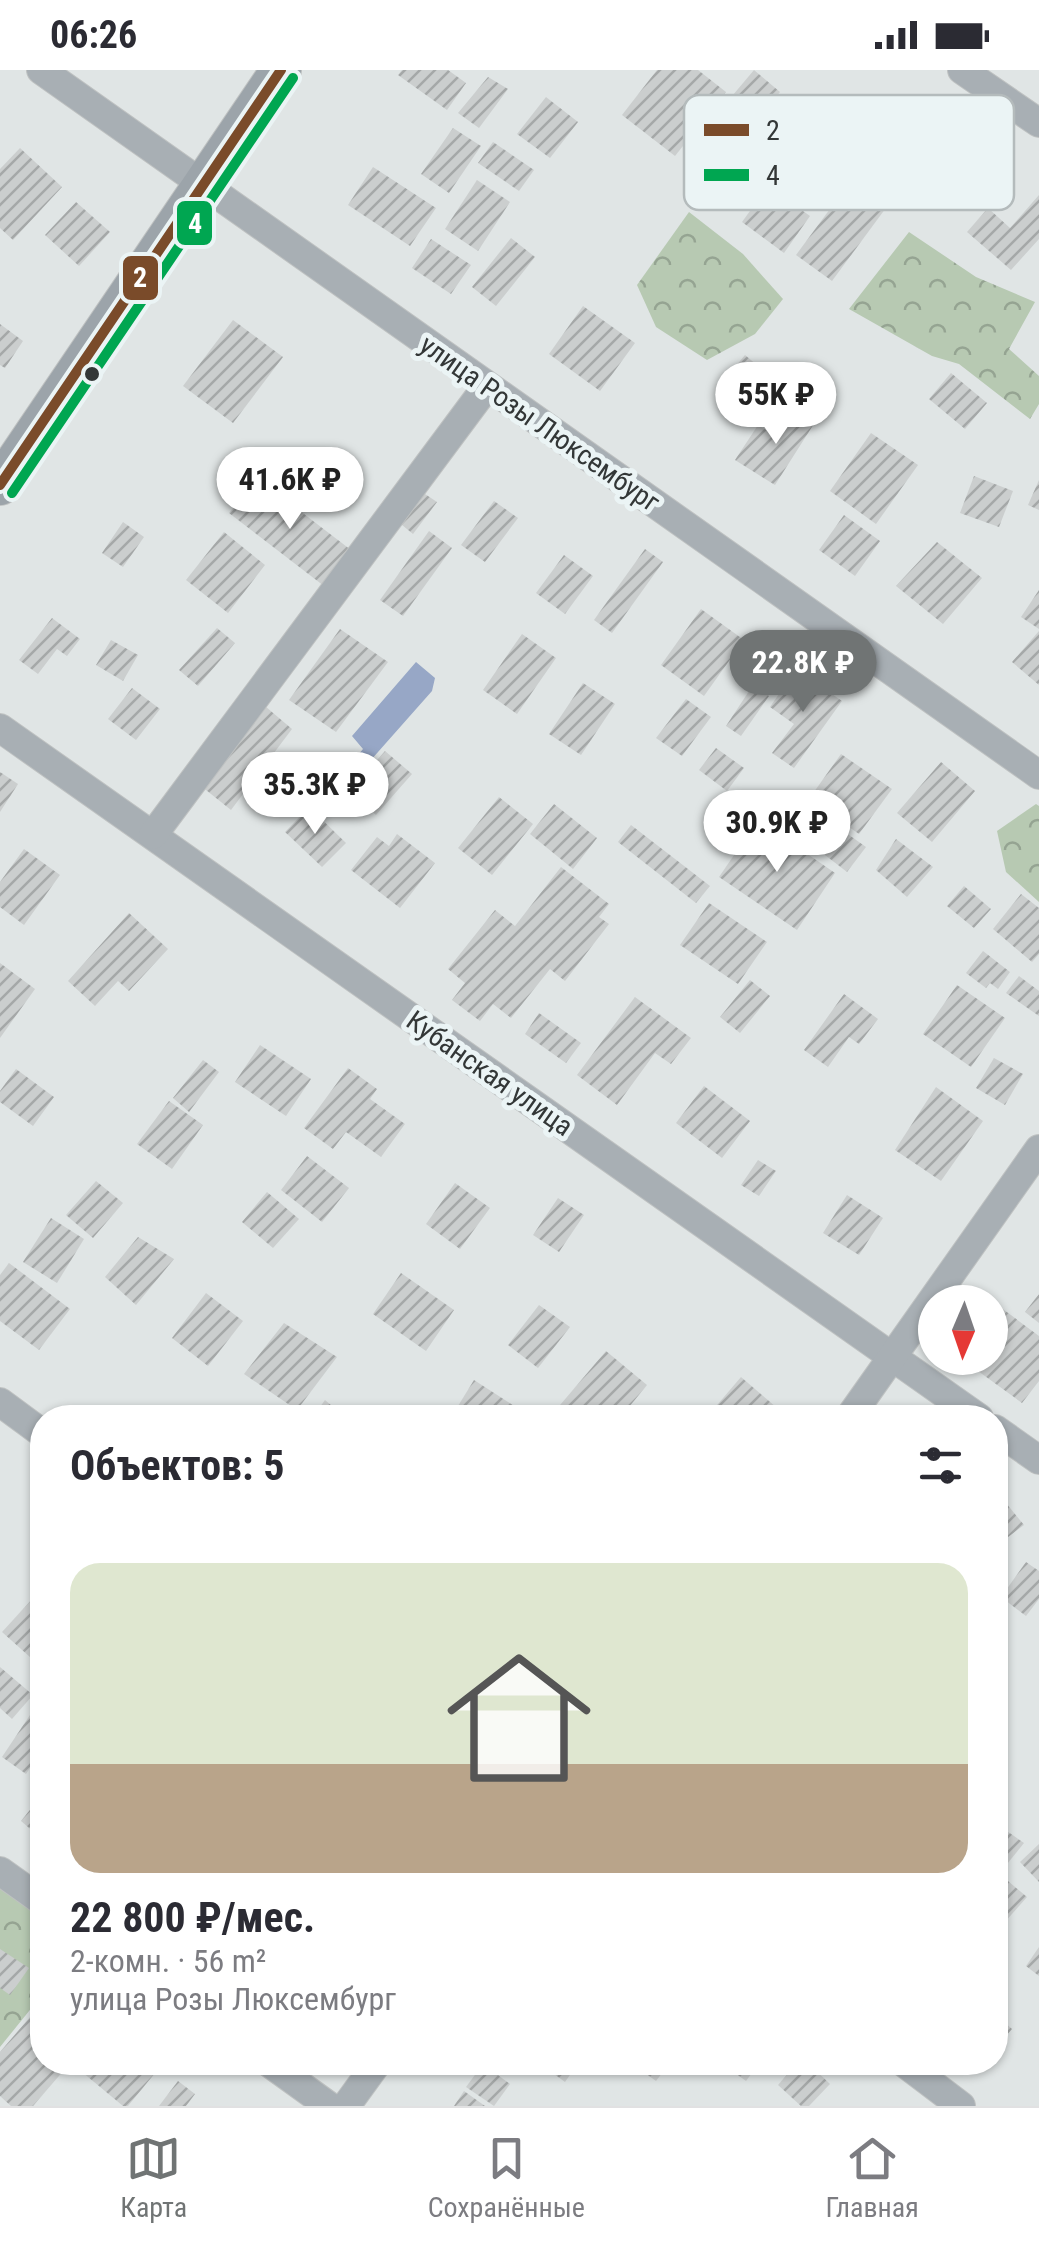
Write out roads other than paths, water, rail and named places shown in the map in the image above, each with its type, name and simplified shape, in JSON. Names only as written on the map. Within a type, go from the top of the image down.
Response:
[{"type":"main road","points":[[0,485],[281,70]]},
{"type":"street","name":"улица Розы Люксембург","points":[[41,70],[1039,775]]},
{"type":"street","points":[[962,70],[998,95]]},
{"type":"street","points":[[1014,106],[1039,123]]},
{"type":"street","points":[[153,836],[487,386]]},
{"type":"street","name":"Кубанская улица","points":[[0,728],[961,1405]]},
{"type":"street","points":[[859,1405],[1039,1149]]},
{"type":"street","points":[[0,1402],[30,1424]]},
{"type":"street","points":[[1008,1438],[1039,1460]]},
{"type":"street","points":[[0,1870],[30,1892]]},
{"type":"street","points":[[286,2075],[329,2106]]},
{"type":"street","points":[[346,2106],[369,2075]]},
{"type":"street","points":[[920,2075],[961,2106]]},
{"type":"water","points":[[416,662],[435,678],[432,691],[355,778],[346,770],[363,749],[352,736]]}]
